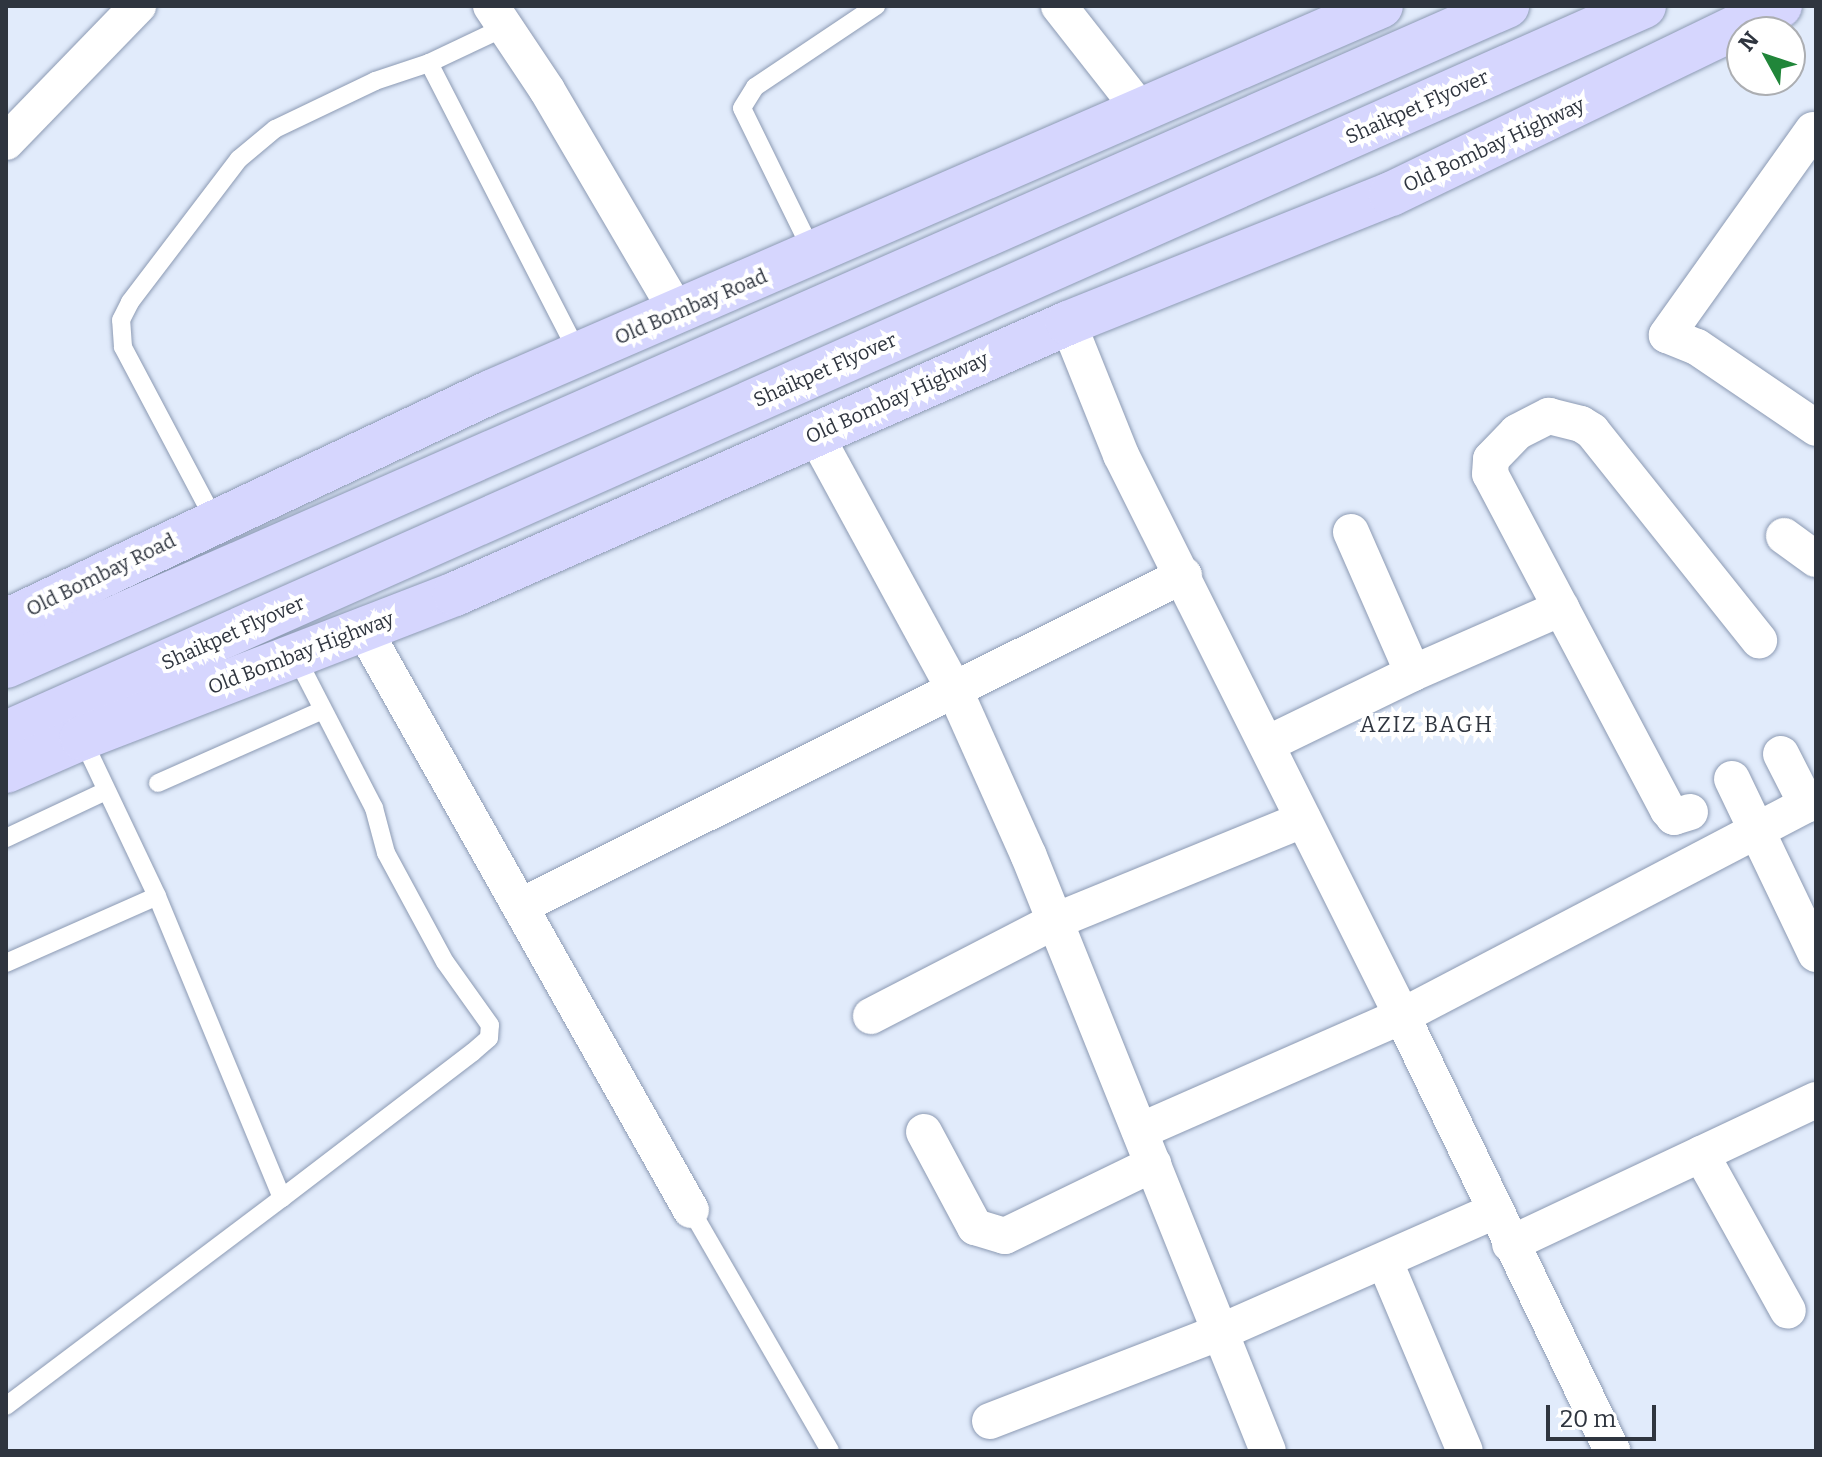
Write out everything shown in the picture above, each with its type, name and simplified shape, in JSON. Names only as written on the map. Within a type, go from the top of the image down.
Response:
[{"type":"main road","name":"Old Bombay Road","points":[[10,609],[215,521],[579,355],[1381,6]]},
{"type":"main road","points":[[6,666],[1507,6]]},
{"type":"main road","name":"Shaikpet Flyover","points":[[6,733],[1644,6]]},
{"type":"main road","name":"Old Bombay Highway","points":[[6,771],[82,738],[455,594],[1068,323],[1391,194],[1780,6]]},
{"type":"street","points":[[6,142],[138,6]]},
{"type":"street","points":[[1059,6],[1142,112]]},
{"type":"street","points":[[498,17],[547,90],[678,313]]},
{"type":"street","points":[[1813,130],[1667,335],[1697,347],[1816,428]]},
{"type":"street","points":[[1068,323],[1121,455],[1184,575],[1402,1016],[1612,1451]]},
{"type":"street","points":[[1712,855],[1687,806],[1674,817],[1668,810],[1488,467],[1517,432],[1549,416],[1581,424],[1592,431],[1759,640]]},
{"type":"street","points":[[815,434],[955,691],[1055,921],[1268,1451]]},
{"type":"street","points":[[1351,532],[1413,673]]},
{"type":"street","points":[[1784,536],[1816,559]]},
{"type":"street","points":[[521,906],[1184,575]]},
{"type":"street","points":[[1267,744],[1413,673],[1561,608]]},
{"type":"street","points":[[363,628],[521,906],[577,1014],[691,1210]]},
{"type":"street","points":[[924,1132],[975,1227],[1005,1236],[1147,1147],[1812,803],[1781,754]]},
{"type":"street","points":[[1732,779],[1816,954]]},
{"type":"street","points":[[871,1016],[1055,921],[1303,820]]},
{"type":"street","points":[[1510,1244],[1816,1100]]},
{"type":"street","points":[[1701,1154],[1788,1311]]},
{"type":"street","points":[[990,1421],[1218,1333],[1495,1211]]},
{"type":"street","points":[[1385,1262],[1465,1451]]},
{"type":"lane","points":[[813,253],[742,108],[755,87],[876,6]]},
{"type":"lane","points":[[215,521],[123,347],[119,330],[130,302],[239,159],[275,129],[375,81],[429,63],[498,17]]},
{"type":"lane","points":[[429,63],[579,355]]},
{"type":"lane","points":[[6,1406],[489,1038],[490,1025],[445,962],[386,853],[374,808],[295,655]]},
{"type":"lane","points":[[158,783],[323,710]]},
{"type":"lane","points":[[82,738],[157,896],[282,1198]]},
{"type":"lane","points":[[6,838],[106,791]]},
{"type":"lane","points":[[6,963],[157,896]]},
{"type":"lane","points":[[691,1210],[830,1451]]},
{"type":"district","name":"AZIZ BAGH","points":[[1427,725]]}]
